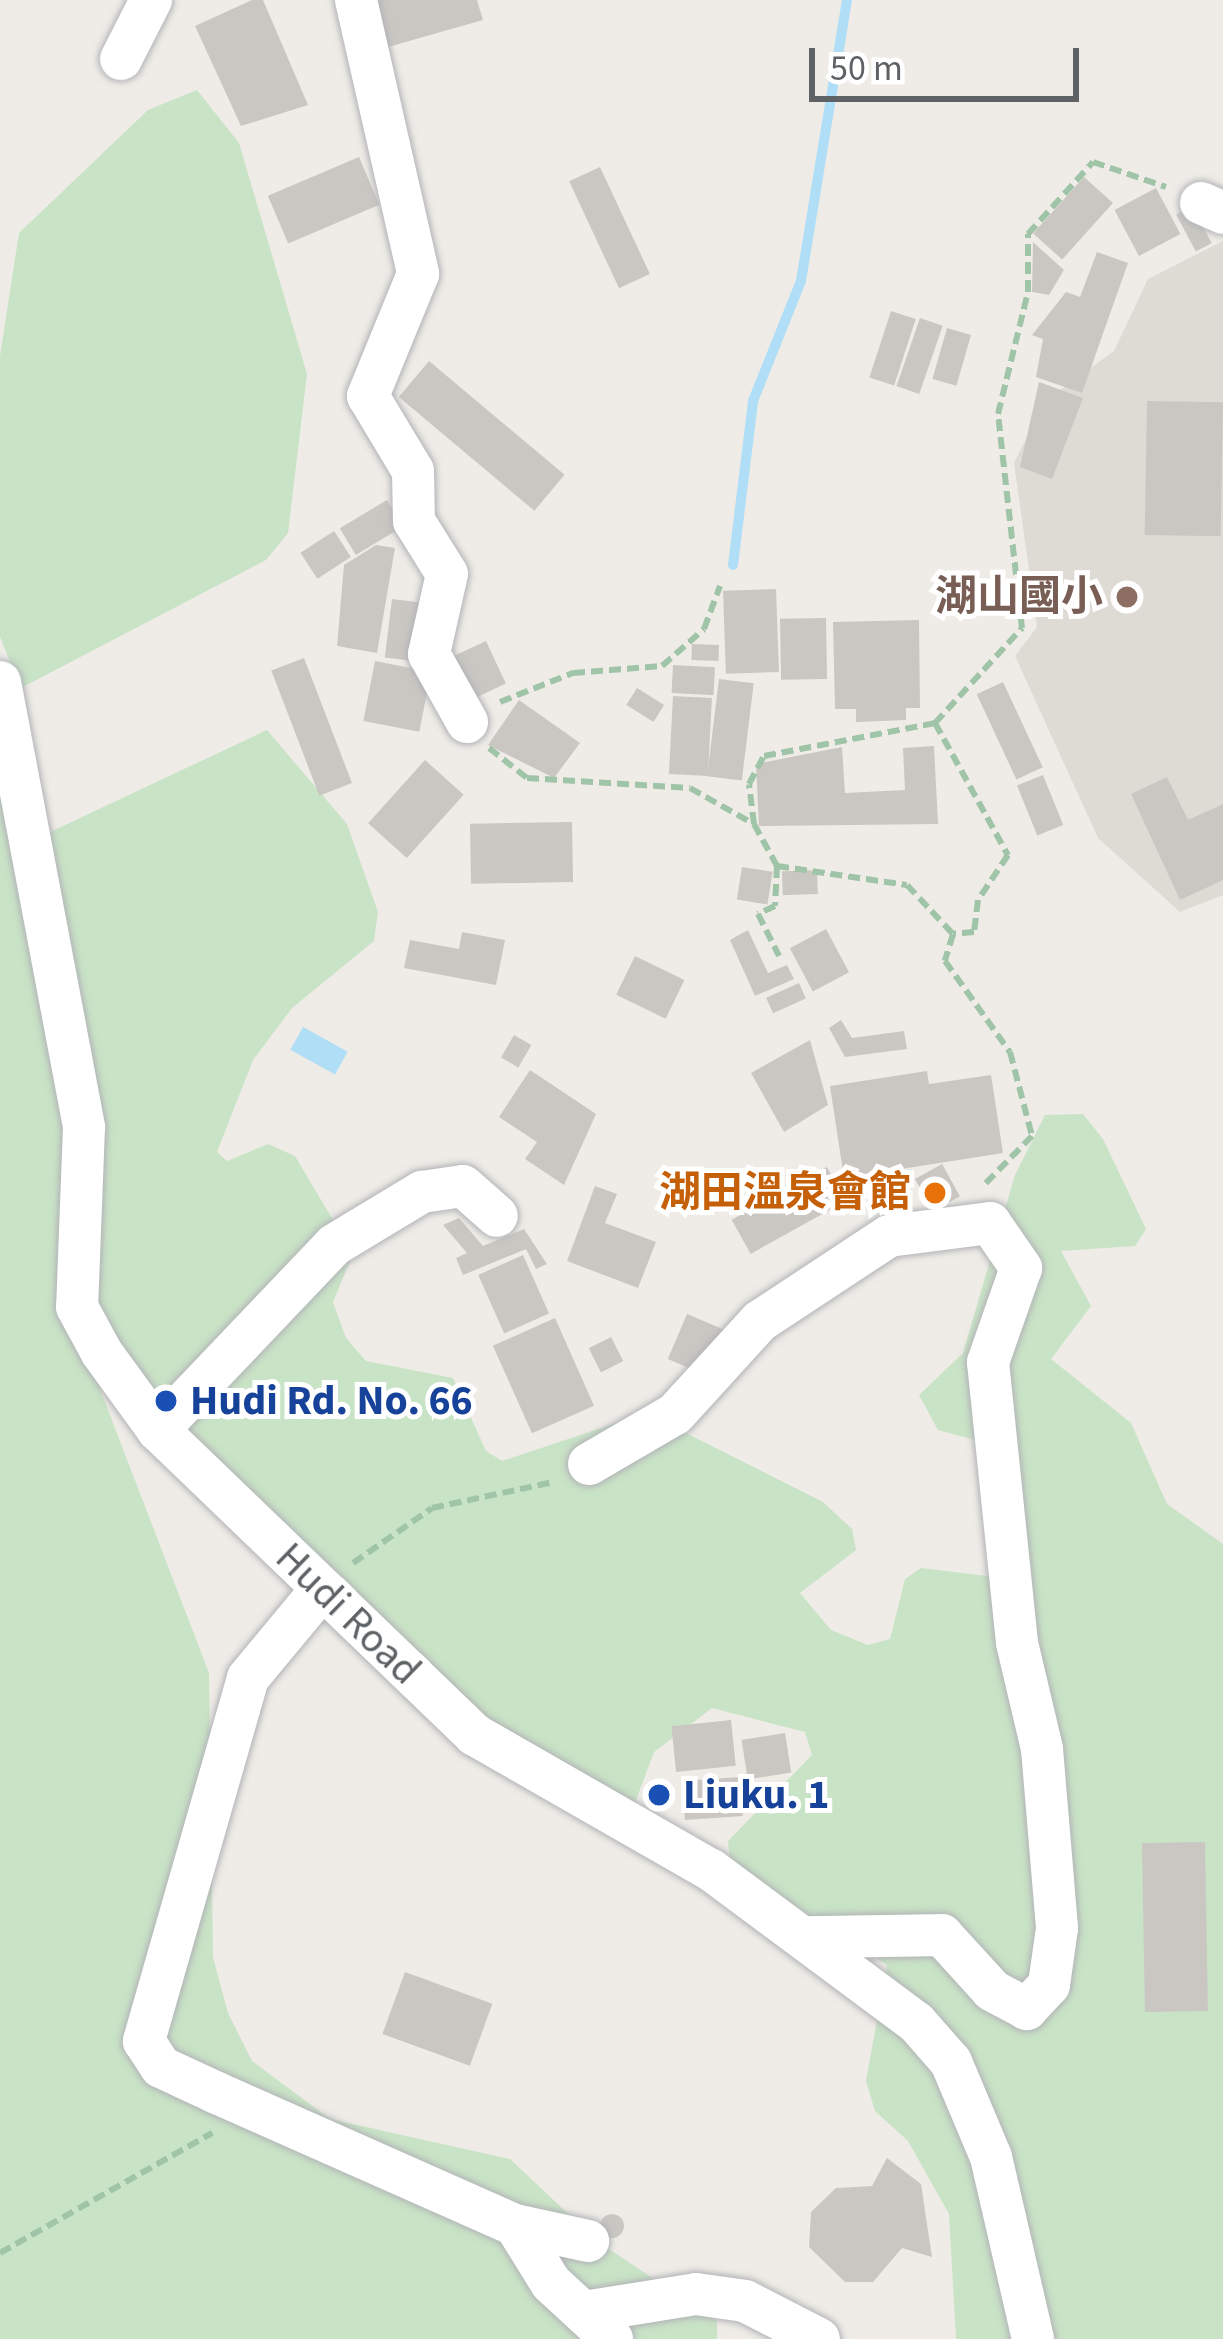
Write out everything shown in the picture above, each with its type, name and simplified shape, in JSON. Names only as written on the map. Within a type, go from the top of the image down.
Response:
[{"type":"street","points":[[122,59],[152,0]]},
{"type":"street","points":[[356,0],[418,274],[368,396],[412,471],[414,520],[447,574],[429,654],[467,722]]},
{"type":"street","name":"Hudi Road","points":[[0,682],[84,1127],[77,1307],[158,1430],[475,1736],[810,1937],[951,2062],[991,2157],[1033,2339]]},
{"type":"street","points":[[158,1430],[334,1246],[422,1192],[463,1186],[497,1216]]},
{"type":"street","points":[[589,1464],[675,1414],[760,1321],[889,1236],[989,1223],[1021,1268],[988,1362],[1017,1643],[1042,1749],[1057,1928],[1049,1985],[1027,2009],[992,1990],[942,1935],[810,1937]]},
{"type":"street","points":[[320,1589],[248,1678],[144,2041],[161,2067],[515,2225],[588,2241]]},
{"type":"street","points":[[515,2225],[598,2326],[696,2294],[745,2301],[819,2339]]},
{"type":"path","points":[[778,956],[758,914],[775,906],[777,866],[754,824],[749,784],[764,755],[935,723],[1022,628],[998,414],[1028,292],[1028,234],[1093,163],[1212,208]]},
{"type":"path","points":[[720,586],[704,629],[662,666],[573,673],[467,722],[527,778],[690,788],[754,824]]},
{"type":"path","points":[[935,723],[1008,855],[978,900],[974,932],[953,934]]},
{"type":"path","points":[[777,866],[907,885],[953,934]]},
{"type":"path","points":[[953,934],[945,961],[1010,1052],[1032,1136],[969,1193],[989,1223]]},
{"type":"path","points":[[320,1589],[432,1508],[589,1464]]},
{"type":"shaded area","name":"湖山國小","points":[[1223,241],[1223,895],[1180,912],[1098,838],[1015,656],[1037,627],[1014,463],[1045,401],[1114,351],[1148,279]]},
{"type":"green space","points":[[197,90],[239,143],[307,374],[288,533],[266,560],[21,688],[0,637],[0,356],[19,233],[148,110]]},
{"type":"green space","points":[[267,730],[347,824],[378,912],[374,941],[292,1008],[253,1060],[217,1152],[227,1161],[268,1144],[295,1156],[353,1254],[333,1302],[346,1338],[366,1361],[453,1378],[486,1451],[502,1461],[646,1413],[823,1502],[852,1529],[856,1550],[800,1593],[831,1630],[868,1645],[890,1639],[905,1579],[921,1568],[1020,1580],[1027,1572],[1008,1449],[938,1430],[919,1395],[963,1353],[1015,1175],[1045,1115],[1083,1114],[1103,1139],[1146,1229],[1135,1246],[1061,1251],[1091,1306],[1051,1359],[1131,1423],[1167,1504],[1223,1544],[1223,2339],[956,2339],[949,2214],[908,2141],[875,2111],[866,2081],[887,1965],[730,1864],[728,1841],[812,1755],[805,1732],[712,1708],[654,1752],[635,1803],[488,1731],[175,1427],[88,1305],[93,1127],[48,833]]},
{"type":"green space","points":[[0,735],[74,1128],[70,1311],[209,1673],[213,1957],[228,2013],[252,2061],[330,2119],[510,2159],[597,2241],[717,2321],[717,2339],[0,2339]]},
{"type":"water","points":[[303,1027],[348,1052],[335,1074],[290,1050]]},
{"type":"building","points":[[252,0],[263,0],[308,105],[241,126],[195,26]]},
{"type":"building","points":[[374,0],[477,0],[483,20],[388,47]]},
{"type":"building","points":[[359,157],[379,205],[288,244],[268,196]]},
{"type":"building","points":[[600,167],[650,274],[619,288],[569,181]]},
{"type":"building","points":[[1084,177],[1113,203],[1062,260],[1033,233]]},
{"type":"building","points":[[1156,188],[1180,234],[1139,256],[1115,210]]},
{"type":"building","points":[[1192,206],[1212,243],[1196,252],[1176,214]]},
{"type":"building","points":[[1033,242],[1064,270],[1049,295],[1032,292]]},
{"type":"building","points":[[1097,252],[1128,263],[1082,393],[1036,377],[1043,339],[1032,335],[1066,292],[1080,297]]},
{"type":"building","points":[[891,311],[916,319],[894,386],[869,378]]},
{"type":"building","points":[[920,318],[943,326],[919,394],[897,386]]},
{"type":"building","points":[[947,328],[971,335],[956,386],[932,379]]},
{"type":"building","points":[[429,361],[565,475],[534,511],[399,397]]},
{"type":"building","points":[[1039,382],[1083,398],[1052,479],[1020,467]]},
{"type":"building","points":[[1147,401],[1223,402],[1221,536],[1145,535]]},
{"type":"building","points":[[387,500],[403,527],[356,555],[340,528]]},
{"type":"building","points":[[334,531],[351,557],[317,579],[300,553]]},
{"type":"building","points":[[376,545],[395,548],[377,653],[337,646],[344,565]]},
{"type":"building","points":[[776,589],[779,672],[726,674],[723,591]]},
{"type":"building","points":[[392,599],[427,603],[420,662],[385,658]]},
{"type":"building","points":[[826,618],[827,679],[781,680],[780,619]]},
{"type":"building","points":[[919,620],[920,708],[906,708],[906,720],[856,722],[856,709],[835,709],[833,622]]},
{"type":"building","points":[[486,641],[506,684],[466,702],[446,660]]},
{"type":"building","points":[[692,644],[719,645],[718,661],[691,660]]},
{"type":"building","points":[[304,658],[352,783],[319,796],[271,671]]},
{"type":"building","points":[[375,661],[431,672],[419,732],[363,721]]},
{"type":"building","points":[[673,665],[715,667],[713,695],[672,693]]},
{"type":"building","points":[[719,679],[754,683],[742,781],[707,776]]},
{"type":"building","points":[[1003,682],[1043,767],[1016,779],[977,694]]},
{"type":"building","points":[[637,688],[664,705],[654,722],[626,705]]},
{"type":"building","points":[[673,696],[712,698],[708,776],[669,774]]},
{"type":"building","points":[[519,700],[580,743],[554,778],[488,745]]},
{"type":"building","points":[[934,746],[938,824],[759,826],[756,764],[842,747],[845,793],[905,790],[903,748]]},
{"type":"building","points":[[425,760],[464,795],[407,858],[368,823]]},
{"type":"building","points":[[1043,775],[1063,825],[1037,836],[1017,785]]},
{"type":"building","points":[[1167,777],[1188,820],[1223,804],[1223,880],[1180,900],[1131,794]]},
{"type":"building","points":[[572,822],[573,882],[471,884],[470,824]]},
{"type":"building","points":[[742,867],[773,872],[767,904],[737,900]]},
{"type":"building","points":[[817,870],[818,894],[783,895],[782,871]]},
{"type":"building","points":[[826,929],[849,972],[813,992],[790,948]]},
{"type":"building","points":[[748,930],[768,973],[787,965],[794,979],[755,996],[730,940]]},
{"type":"building","points":[[462,932],[505,940],[496,985],[404,968],[410,940],[459,949]]},
{"type":"building","points":[[635,956],[684,980],[666,1019],[616,995]]},
{"type":"building","points":[[799,983],[806,999],[773,1013],[766,998]]},
{"type":"building","points":[[841,1020],[852,1038],[904,1031],[907,1049],[845,1057],[829,1028]]},
{"type":"building","points":[[514,1035],[531,1045],[518,1068],[501,1058]]},
{"type":"building","points":[[810,1040],[828,1105],[784,1132],[751,1073]]},
{"type":"building","points":[[530,1070],[596,1114],[564,1185],[525,1159],[537,1142],[499,1117]]},
{"type":"building","points":[[927,1071],[929,1084],[991,1075],[1003,1153],[844,1178],[830,1086]]},
{"type":"building","points":[[942,1164],[960,1196],[933,1211],[915,1179]]},
{"type":"building","points":[[827,1167],[846,1201],[751,1254],[732,1220]]},
{"type":"building","points":[[595,1186],[617,1194],[605,1223],[656,1242],[638,1288],[567,1261]]},
{"type":"building","points":[[459,1218],[483,1246],[524,1229],[547,1264],[536,1269],[526,1249],[463,1275],[456,1258],[467,1253],[443,1225]]},
{"type":"building","points":[[523,1255],[549,1313],[504,1333],[478,1275]]},
{"type":"building","points":[[687,1314],[731,1333],[712,1378],[668,1359]]},
{"type":"building","points":[[555,1318],[594,1406],[532,1433],[493,1346]]},
{"type":"building","points":[[611,1337],[623,1361],[601,1372],[589,1348]]},
{"type":"building","points":[[731,1720],[736,1766],[676,1772],[671,1726]]},
{"type":"building","points":[[785,1733],[791,1773],[748,1779],[742,1740]]},
{"type":"building","points":[[740,1777],[743,1816],[685,1820],[682,1781]]},
{"type":"building","points":[[1205,1842],[1208,2011],[1145,2012],[1142,1843]]},
{"type":"building","points":[[405,1972],[492,2004],[470,2066],[382,2034]]},
{"type":"building","points":[[887,2158],[921,2184],[932,2257],[902,2248],[873,2282],[845,2282],[809,2247],[811,2212],[836,2188],[872,2186]]},
{"type":"building","points":[[612,2214],[621,2217],[621,2235],[612,2238],[603,2235],[600,2226],[603,2217]]},
{"type":"waterway","points":[[733,565],[753,401],[801,281],[847,0]]},
{"type":"place","name":"湖山國小","points":[[1127,597]]},
{"type":"place","name":"湖田溫泉會館","points":[[935,1193]]},
{"type":"place","name":"Hudi Rd. No. 66","points":[[166,1401]]},
{"type":"place","name":"Liuku. 1","points":[[659,1795]]}]
